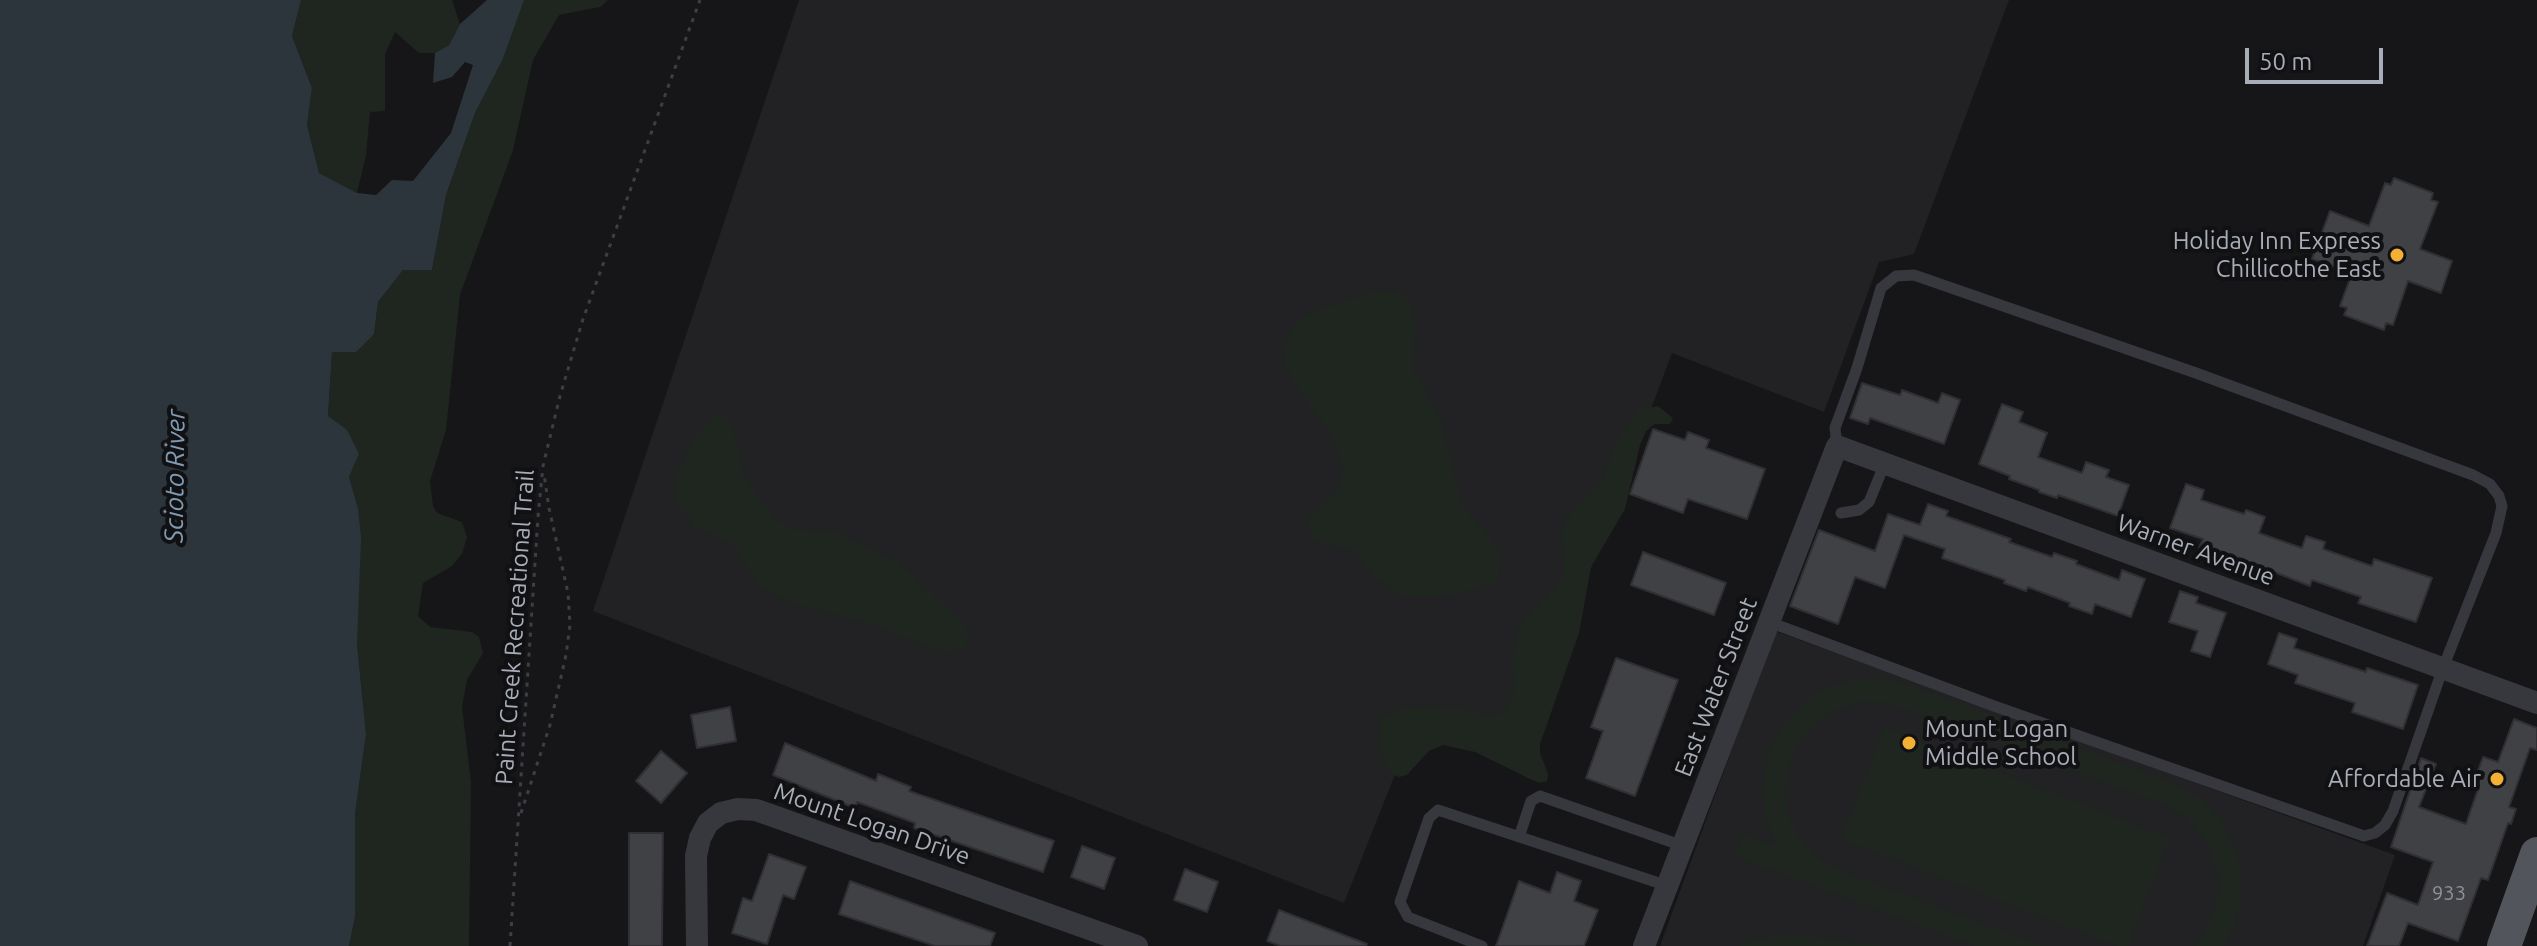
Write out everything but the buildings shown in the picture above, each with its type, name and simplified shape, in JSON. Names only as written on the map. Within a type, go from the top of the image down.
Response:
[{"type":"main road","points":[[2504,946],[2533,875]]},
{"type":"street","name":"Warner Avenue","points":[[1837,446],[2537,703]]},
{"type":"street","name":"East Water Street","points":[[1644,946],[1837,446]]},
{"type":"street","name":"Mount Logan Drive","points":[[697,946],[696,856],[700,838],[708,823],[721,813],[738,809],[776,817],[1125,944]]},
{"type":"lane","points":[[1769,622],[1994,706],[2364,836],[2375,833],[2385,825],[2393,811],[2443,668],[2496,533],[2502,506],[2490,484],[2408,450],[1978,295],[1914,275],[1896,276],[1881,288],[1835,428],[1837,446]]},
{"type":"lane","points":[[1841,513],[1859,510],[1869,502],[1885,463]]},
{"type":"lane","points":[[1519,837],[1531,801],[1540,796],[1683,846]]},
{"type":"lane","points":[[1482,946],[1408,917],[1400,902],[1429,818],[1438,810],[1668,886]]},
{"type":"path","name":"Paint Creek Recreational Trail","points":[[510,946],[543,466],[583,319],[700,0]]},
{"type":"path","points":[[519,820],[550,725],[570,625],[568,593],[543,466]]},
{"type":"shaded area","points":[[301,0],[452,0],[460,24],[449,45],[435,53],[419,53],[395,32],[385,54],[385,111],[370,112],[366,155],[357,193],[319,173],[307,125],[312,88],[292,36]]},
{"type":"shaded area","points":[[524,0],[608,0],[600,7],[559,15],[533,60],[513,150],[460,295],[446,430],[430,481],[433,506],[437,513],[462,522],[467,537],[462,554],[452,566],[423,583],[418,616],[430,627],[472,632],[479,637],[483,653],[467,680],[462,707],[471,782],[469,946],[349,946],[355,917],[355,814],[366,734],[357,644],[358,508],[349,477],[359,454],[328,416],[332,351],[374,334],[378,302],[403,270],[432,270],[446,195],[475,113],[503,59]]},
{"type":"shaded area","points":[[799,0],[2009,0],[1914,254],[1879,262],[1824,412],[1672,353],[1522,752],[1417,719],[1344,903],[593,611]]},
{"type":"shaded area","points":[[1391,291],[1407,299],[1416,321],[1414,371],[1441,417],[1462,506],[1499,554],[1498,581],[1458,594],[1406,597],[1376,579],[1356,552],[1315,541],[1307,526],[1308,518],[1337,490],[1343,466],[1331,432],[1299,391],[1282,358],[1285,341],[1297,323],[1310,313],[1373,292]]},
{"type":"shaded area","points":[[1658,406],[1673,418],[1670,424],[1655,424],[1646,431],[1625,509],[1591,567],[1579,633],[1540,744],[1547,781],[1540,783],[1475,752],[1443,745],[1429,751],[1407,775],[1399,777],[1392,774],[1378,745],[1380,717],[1408,708],[1430,706],[1468,709],[1488,717],[1505,712],[1514,693],[1512,665],[1517,631],[1557,585],[1563,573],[1565,557],[1560,535],[1564,522],[1600,481],[1619,439],[1638,410]]},
{"type":"shaded area","points":[[717,412],[731,421],[745,479],[776,519],[791,529],[837,532],[899,563],[964,623],[969,631],[967,646],[953,652],[935,649],[868,623],[787,602],[759,585],[731,542],[693,526],[674,498],[675,481],[693,438]]},
{"type":"shaded area","name":"Mount Logan Middle School","points":[[1775,631],[2395,855],[2363,946],[1660,946]]},
{"type":"shaded area","points":[[1877,678],[1911,685],[2170,782],[2200,799],[2224,824],[2238,856],[2241,873],[2240,908],[2224,946],[2194,946],[2213,916],[2219,889],[2211,849],[2186,817],[2162,804],[1889,703],[1862,702],[1836,710],[1813,725],[1796,747],[1785,786],[1788,813],[1800,838],[1818,858],[1842,871],[2043,946],[1975,946],[1734,856],[1742,834],[1777,846],[1766,819],[1762,785],[1769,751],[1786,721],[1811,697],[1826,689],[1843,682]]},
{"type":"shaded area","points":[[1884,728],[2170,838],[2128,946],[2116,946],[1841,839]]},
{"type":"shaded area","points":[[1790,934],[1880,946],[1740,946],[1750,940]]},
{"type":"water","name":"Scioto River","points":[[0,0],[301,0],[292,36],[312,88],[307,125],[319,173],[357,193],[376,195],[392,180],[413,181],[451,133],[473,65],[465,62],[452,77],[433,83],[435,53],[449,45],[460,24],[487,0],[524,0],[503,59],[475,113],[446,195],[432,270],[403,270],[378,302],[374,334],[356,352],[332,352],[328,416],[347,430],[359,454],[349,477],[358,508],[361,538],[357,644],[366,734],[355,814],[355,917],[349,946],[0,946]]},
{"type":"place","name":"Holiday Inn Express Chillicothe East","points":[[2397,255]]},
{"type":"place","name":"Mount Logan Middle School","points":[[1909,743]]},
{"type":"place","name":"Affordable Air","points":[[2497,779]]}]
